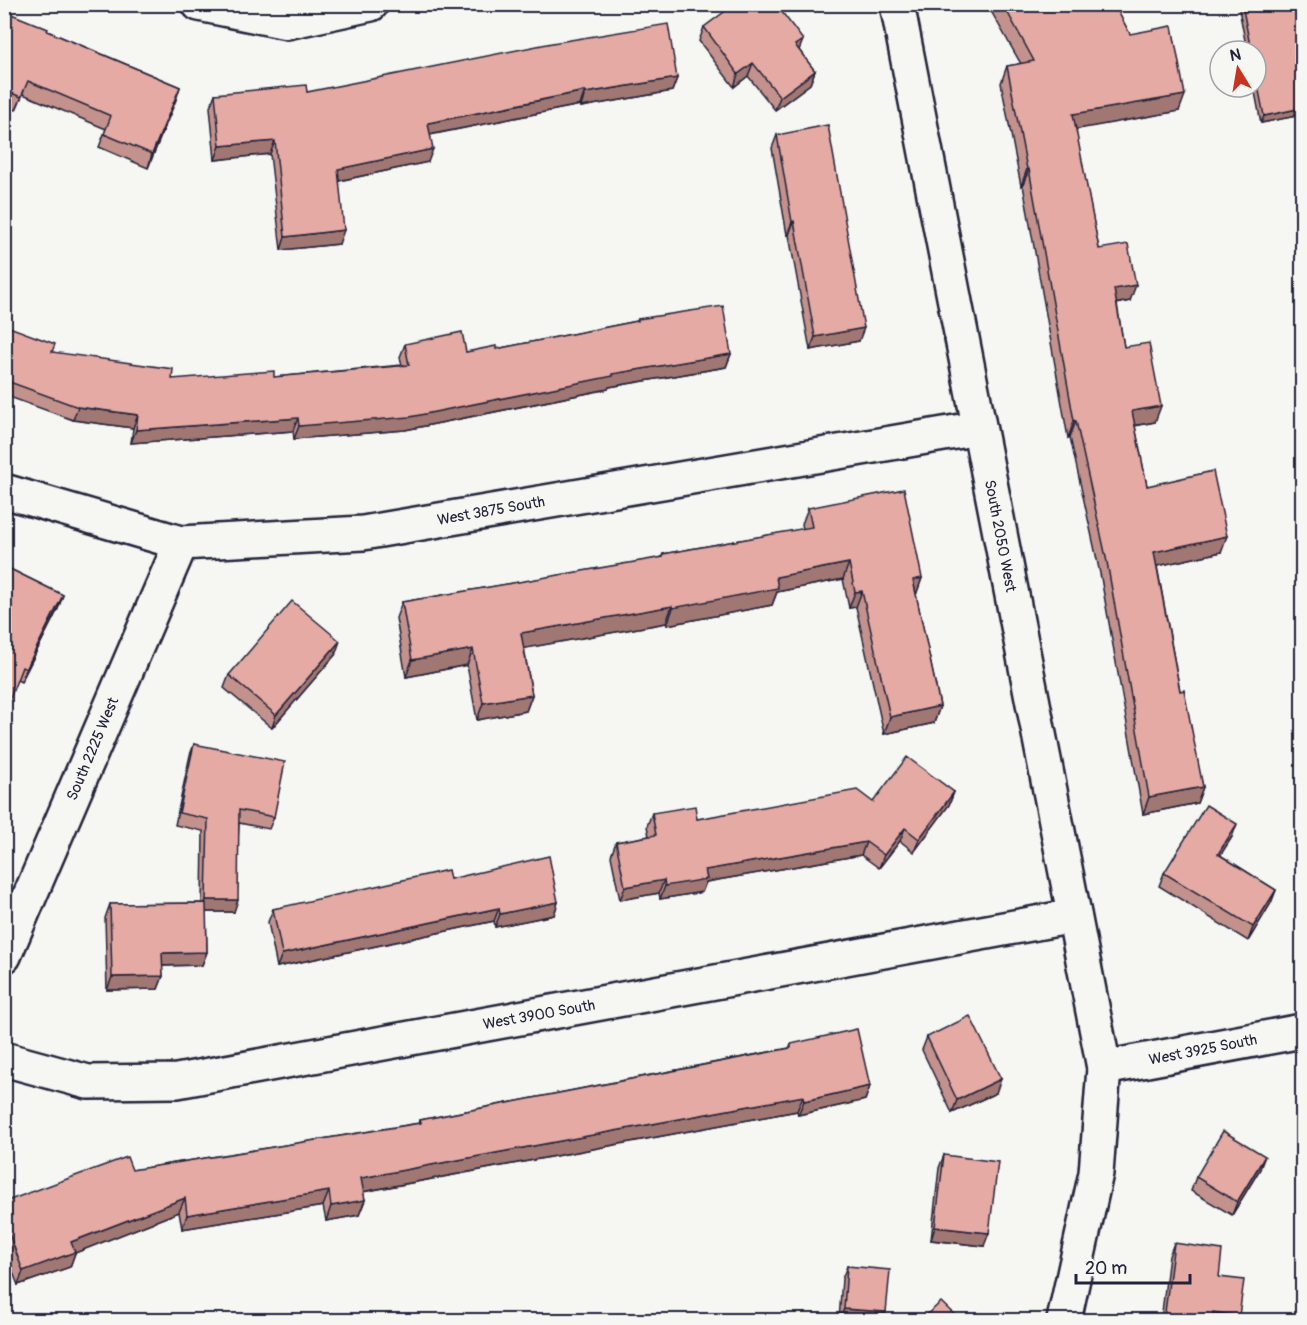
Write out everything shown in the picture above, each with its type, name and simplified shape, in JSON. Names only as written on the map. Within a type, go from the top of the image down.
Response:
[{"type":"street","points":[[199,4],[287,22],[371,4]]},
{"type":"street","name":"South 2050 West","points":[[897,4],[1104,1068],[1096,1173],[1064,1320]]},
{"type":"street","name":"West 3875 South","points":[[4,491],[181,543],[363,533],[979,428]]},
{"type":"street","name":"South 2225 West","points":[[4,956],[181,543]]},
{"type":"street","name":"West 3900 South","points":[[4,1059],[88,1082],[177,1081],[1074,916]]},
{"type":"street","name":"West 3925 South","points":[[1104,1068],[1302,1031]]},
{"type":"building","points":[[735,4],[776,4],[803,40],[795,45],[815,71],[780,97],[753,63],[738,74],[704,27]]},
{"type":"building","points":[[1003,4],[1114,4],[1130,34],[1172,26],[1185,95],[1073,114],[1099,249],[1128,244],[1136,285],[1114,289],[1124,347],[1149,343],[1161,406],[1132,411],[1147,486],[1213,471],[1227,536],[1154,552],[1180,691],[1184,690],[1203,787],[1149,797],[1107,562],[1076,421],[1074,421],[1029,169],[1027,169],[1007,66],[1034,61]]},
{"type":"building","points":[[1242,4],[1302,4],[1302,108],[1264,116],[1261,99],[1268,99],[1268,39],[1249,39]]},
{"type":"building","points":[[4,11],[180,87],[152,154],[104,134],[111,116],[28,81],[21,97],[4,90]]},
{"type":"building","points":[[668,24],[677,78],[585,93],[585,91],[428,123],[433,149],[338,169],[344,230],[285,237],[275,141],[220,146],[215,94],[306,85],[307,92],[552,43]]},
{"type":"building","points":[[828,125],[864,328],[815,337],[777,135]]},
{"type":"building","points":[[723,306],[731,354],[612,374],[613,376],[410,417],[299,426],[298,418],[136,430],[138,415],[78,407],[4,380],[4,325],[55,344],[52,352],[173,369],[172,379],[274,371],[274,377],[409,365],[405,344],[462,332],[466,352],[496,346],[496,349],[638,321],[638,319]]},
{"type":"building","points":[[904,489],[922,578],[913,580],[940,706],[890,717],[862,591],[855,592],[849,563],[776,577],[778,588],[521,633],[532,695],[483,703],[473,649],[412,660],[402,602],[663,557],[663,554],[812,527],[808,508]]},
{"type":"building","points":[[4,566],[63,595],[26,669],[22,667],[4,714]]},
{"type":"building","points":[[292,601],[340,641],[276,715],[229,675]]},
{"type":"building","points":[[194,744],[285,762],[274,817],[239,810],[238,900],[206,900],[208,819],[179,813]]},
{"type":"building","points":[[907,757],[954,792],[919,839],[905,828],[884,855],[866,842],[705,870],[707,879],[665,886],[664,880],[625,887],[616,842],[656,835],[652,813],[695,806],[697,819],[857,790],[873,802]]},
{"type":"building","points":[[1206,805],[1237,824],[1218,854],[1276,890],[1253,927],[1164,873]]},
{"type":"building","points":[[549,856],[558,902],[500,914],[499,908],[282,954],[273,909],[448,870],[450,879]]},
{"type":"building","points":[[206,903],[207,952],[162,953],[163,976],[112,977],[110,904]]},
{"type":"building","points":[[970,1016],[1001,1079],[957,1100],[927,1037]]},
{"type":"building","points":[[857,1029],[870,1086],[804,1101],[803,1096],[361,1178],[365,1200],[331,1206],[329,1191],[187,1215],[185,1198],[71,1242],[75,1252],[23,1271],[4,1220],[4,1202],[127,1157],[132,1170],[421,1123],[420,1120],[791,1048],[791,1044]]},
{"type":"building","points":[[1223,1131],[1265,1156],[1237,1202],[1196,1177]]},
{"type":"building","points":[[944,1155],[998,1162],[989,1233],[935,1227]]},
{"type":"building","points":[[1174,1243],[1222,1250],[1219,1277],[1244,1280],[1239,1316],[1213,1312],[1212,1320],[1164,1320]]},
{"type":"building","points":[[847,1266],[890,1270],[886,1312],[844,1309]]},
{"type":"building","points":[[4,1292],[11,1294],[4,1315]]},
{"type":"building","points":[[941,1302],[960,1320],[921,1320]]}]
